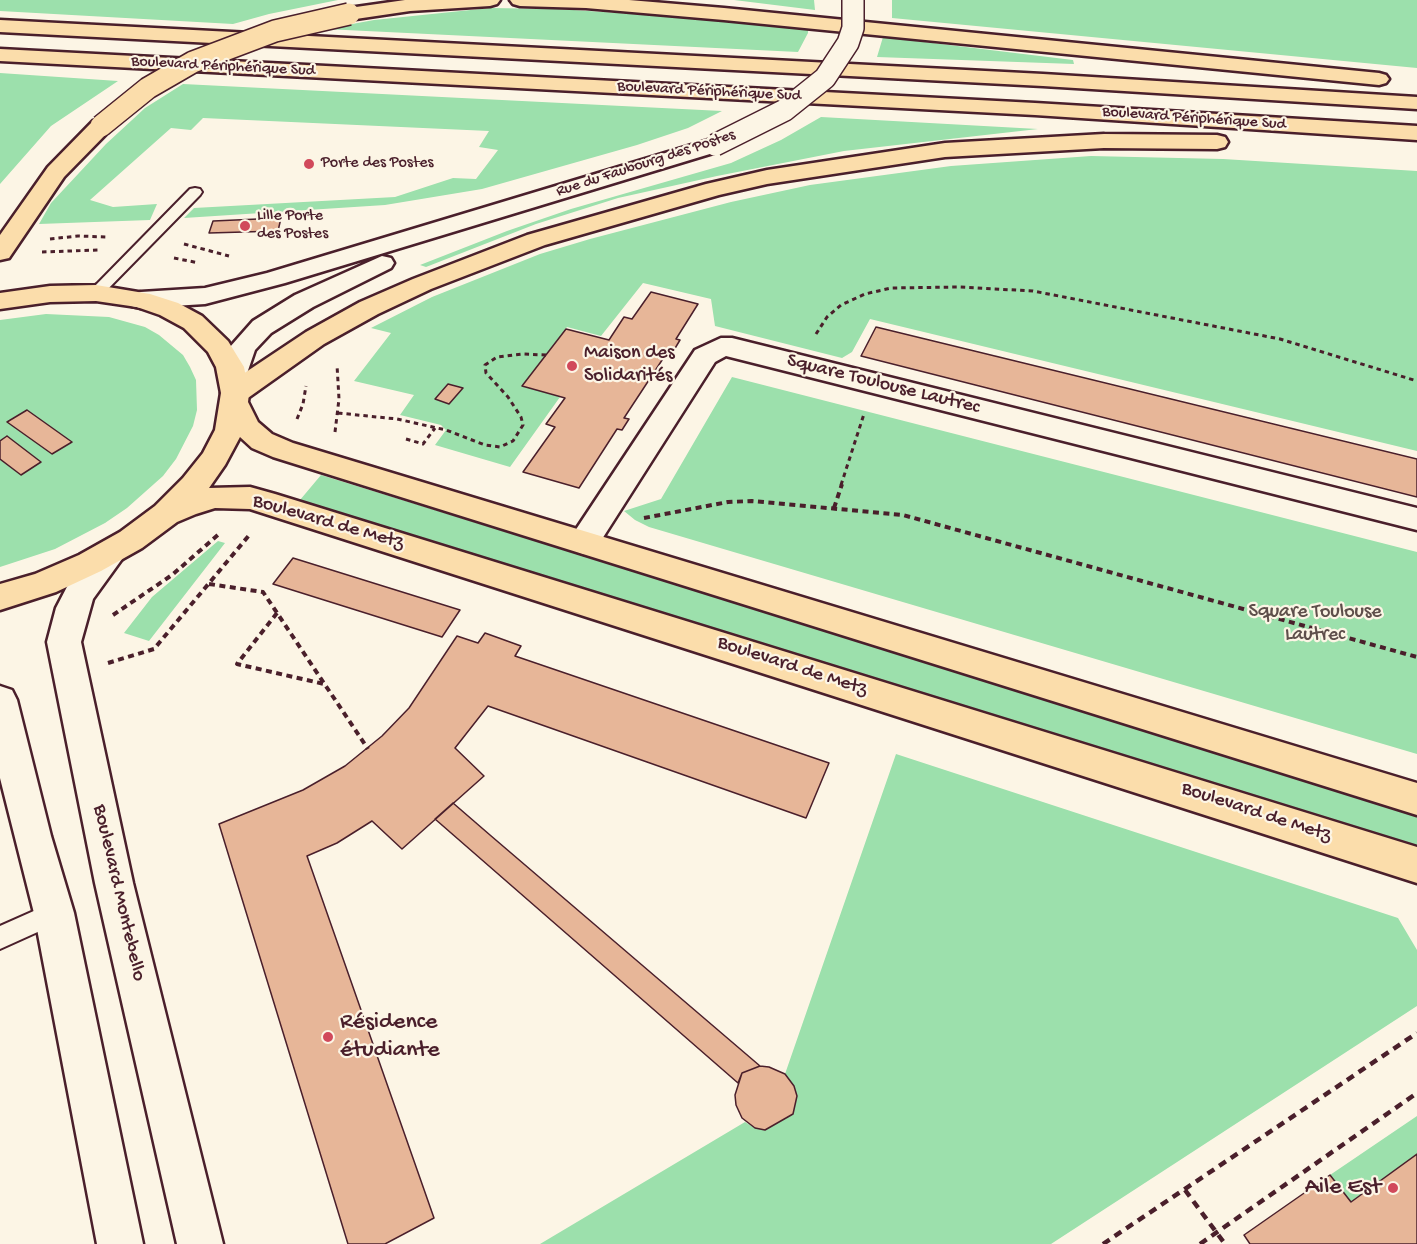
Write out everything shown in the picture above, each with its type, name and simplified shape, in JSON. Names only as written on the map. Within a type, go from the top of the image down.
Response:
[{"type":"main road","points":[[0,253],[50,180],[101,126],[148,88],[193,62],[264,34],[349,14],[410,5],[490,0]]},
{"type":"main road","points":[[520,0],[586,2],[724,14],[1395,80]]},
{"type":"main road","name":"Rue du Faubourg des Postes","points":[[141,300],[188,298],[220,293],[715,145],[785,110],[825,78],[848,43],[853,28],[853,0]]},
{"type":"main road","name":"Boulevard Périphérique Sud","points":[[0,26],[1043,80],[1417,103]]},
{"type":"main road","name":"Boulevard Périphérique Sud","points":[[0,55],[1035,109],[1417,133]]},
{"type":"main road","points":[[0,597],[45,583],[111,552],[166,514],[194,486],[215,458],[228,430],[234,392],[290,353],[344,322],[412,289],[486,258],[641,208],[767,177],[945,150],[1094,141],[1202,141],[1417,150]]},
{"type":"main road","name":"Rue du Faubourg des Postes","points":[[234,392],[235,368],[243,347],[254,333],[271,320],[366,270],[510,207]]},
{"type":"main road","points":[[0,301],[50,294],[96,293],[141,300],[169,309],[203,329],[219,347],[247,428],[262,441],[283,450],[593,529],[884,636],[1417,799]]},
{"type":"main road","name":"Square Toulouse Lautrec","points":[[593,529],[705,356],[712,351],[732,347],[1417,519]]},
{"type":"main road","name":"Boulevard de Metz","points":[[166,514],[215,497],[250,498],[609,609],[1417,865]]},
{"type":"main road","name":"Boulevard Montebello","points":[[111,552],[80,592],[69,616],[64,642],[114,883],[200,1244]]},
{"type":"main road","points":[[0,700],[32,836],[54,914],[120,1244]]},
{"type":"lane","points":[[96,293],[195,192]]},
{"type":"lane","points":[[0,938],[54,914]]},
{"type":"path","points":[[799,364],[827,317],[841,304],[865,294],[891,288],[959,287],[1033,291],[1280,339],[1417,381]]},
{"type":"path","points":[[338,413],[397,419],[436,428],[485,445],[500,447],[513,441],[523,425],[521,417],[508,397],[486,373],[485,365],[497,357],[522,354],[546,355]]},
{"type":"path","points":[[333,441],[338,413],[339,372],[336,362]]},
{"type":"path","points":[[834,508],[865,411]]},
{"type":"path","points":[[406,439],[423,444],[436,428]]},
{"type":"path","points":[[64,642],[94,629],[172,575],[217,536],[250,498]]},
{"type":"path","points":[[593,529],[728,502],[752,501],[903,514],[1417,657]]},
{"type":"path","points":[[105,664],[154,649],[252,531]]},
{"type":"path","points":[[209,584],[263,592],[368,749]]},
{"type":"path","points":[[278,614],[237,664],[325,684]]},
{"type":"path","points":[[1103,1244],[1417,1033]]},
{"type":"path","points":[[1200,1244],[1417,1093]]},
{"type":"path","points":[[1185,1190],[1225,1244]]},
{"type":"green space","points":[[0,0],[338,0],[233,24],[0,11]]},
{"type":"green space","points":[[734,0],[814,0],[815,10]]},
{"type":"green space","points":[[892,0],[1417,0],[1417,68],[892,18]]},
{"type":"green space","points":[[490,8],[558,9],[680,17],[808,30],[808,33],[798,52],[325,29],[374,20]]},
{"type":"green space","points":[[883,37],[1073,60],[1074,64],[877,57]]},
{"type":"green space","points":[[0,73],[118,81],[51,126],[0,184]]},
{"type":"green space","points":[[183,84],[722,111],[688,128],[637,145],[482,189],[385,205],[184,218],[194,208],[395,197],[453,178],[476,179],[498,150],[479,147],[489,131],[203,118],[191,130],[171,128],[90,200],[113,207],[157,204],[150,220],[39,224],[51,203],[106,144],[145,108]]},
{"type":"green space","points":[[821,117],[1038,129],[844,151],[717,176],[618,198],[536,224],[426,267],[420,265],[571,209],[731,163],[781,140]]},
{"type":"green space","points":[[1091,156],[1223,159],[1417,171],[1417,451],[870,319],[852,352],[842,358],[715,326],[711,299],[643,283],[601,336],[567,327],[523,386],[560,397],[510,467],[435,445],[446,430],[441,425],[400,415],[414,395],[354,381],[391,333],[371,328],[432,297],[540,254],[731,202],[810,185],[951,166]]},
{"type":"green space","points":[[46,314],[109,317],[145,327],[159,335],[183,355],[190,367],[196,380],[197,410],[193,426],[176,459],[163,476],[127,508],[105,523],[55,549],[0,567],[0,320]]},
{"type":"green space","name":"Square Toulouse Lautrec","points":[[732,377],[1417,552],[1417,754],[649,527],[635,520],[624,511],[661,499]]},
{"type":"green space","points":[[321,475],[1417,812],[1417,851],[300,500]]},
{"type":"green space","points":[[218,541],[225,543],[149,641],[124,633],[152,597]]},
{"type":"green space","points":[[896,754],[1398,918],[1417,950],[1417,1006],[1051,1244],[540,1244],[745,1122],[755,1128],[765,1130],[793,1114],[797,1096],[794,1086],[785,1074]]},
{"type":"green space","points":[[1417,1116],[1417,1154],[1351,1202],[1330,1175]]},
{"type":"building","name":"Lille Porte des Postes","points":[[281,218],[278,231],[209,233],[213,221]]},
{"type":"building","points":[[651,292],[698,304],[676,339],[680,340],[674,350],[670,348],[624,418],[629,419],[622,430],[617,429],[579,488],[523,472],[555,427],[546,424],[565,398],[522,386],[566,329],[609,340],[624,317],[632,319]]},
{"type":"building","points":[[876,327],[1417,459],[1417,497],[861,356]]},
{"type":"building","points":[[448,384],[463,388],[449,404],[435,399]]},
{"type":"building","points":[[27,410],[72,442],[52,454],[7,422]]},
{"type":"building","points":[[7,436],[41,462],[21,475],[0,459],[0,441]]},
{"type":"building","points":[[293,558],[460,610],[442,637],[273,584]]},
{"type":"building","name":"Résidence étudiante","points":[[485,633],[521,646],[515,656],[829,763],[806,818],[488,706],[455,748],[484,776],[402,849],[372,821],[337,843],[307,856],[434,1218],[385,1244],[348,1244],[219,824],[303,790],[345,766],[382,736],[409,708],[457,636],[478,643]]},
{"type":"building","points":[[453,803],[760,1066],[742,1073],[738,1083],[435,819]]},
{"type":"building","points":[[760,1066],[785,1074],[794,1086],[797,1096],[793,1114],[765,1130],[755,1128],[742,1118],[736,1105],[735,1095],[742,1073]]},
{"type":"building","name":"Aile Est","points":[[1417,1154],[1417,1244],[1250,1244],[1244,1235],[1330,1175],[1351,1202]]},
{"type":"place","name":"Porte des Postes","points":[[309,164]]},
{"type":"place","name":"Lille Porte des Postes","points":[[245,226]]},
{"type":"place","name":"Maison des Solidarités","points":[[572,366]]},
{"type":"place","name":"Résidence étudiante","points":[[328,1037]]},
{"type":"place","name":"Aile Est","points":[[1393,1188]]}]
